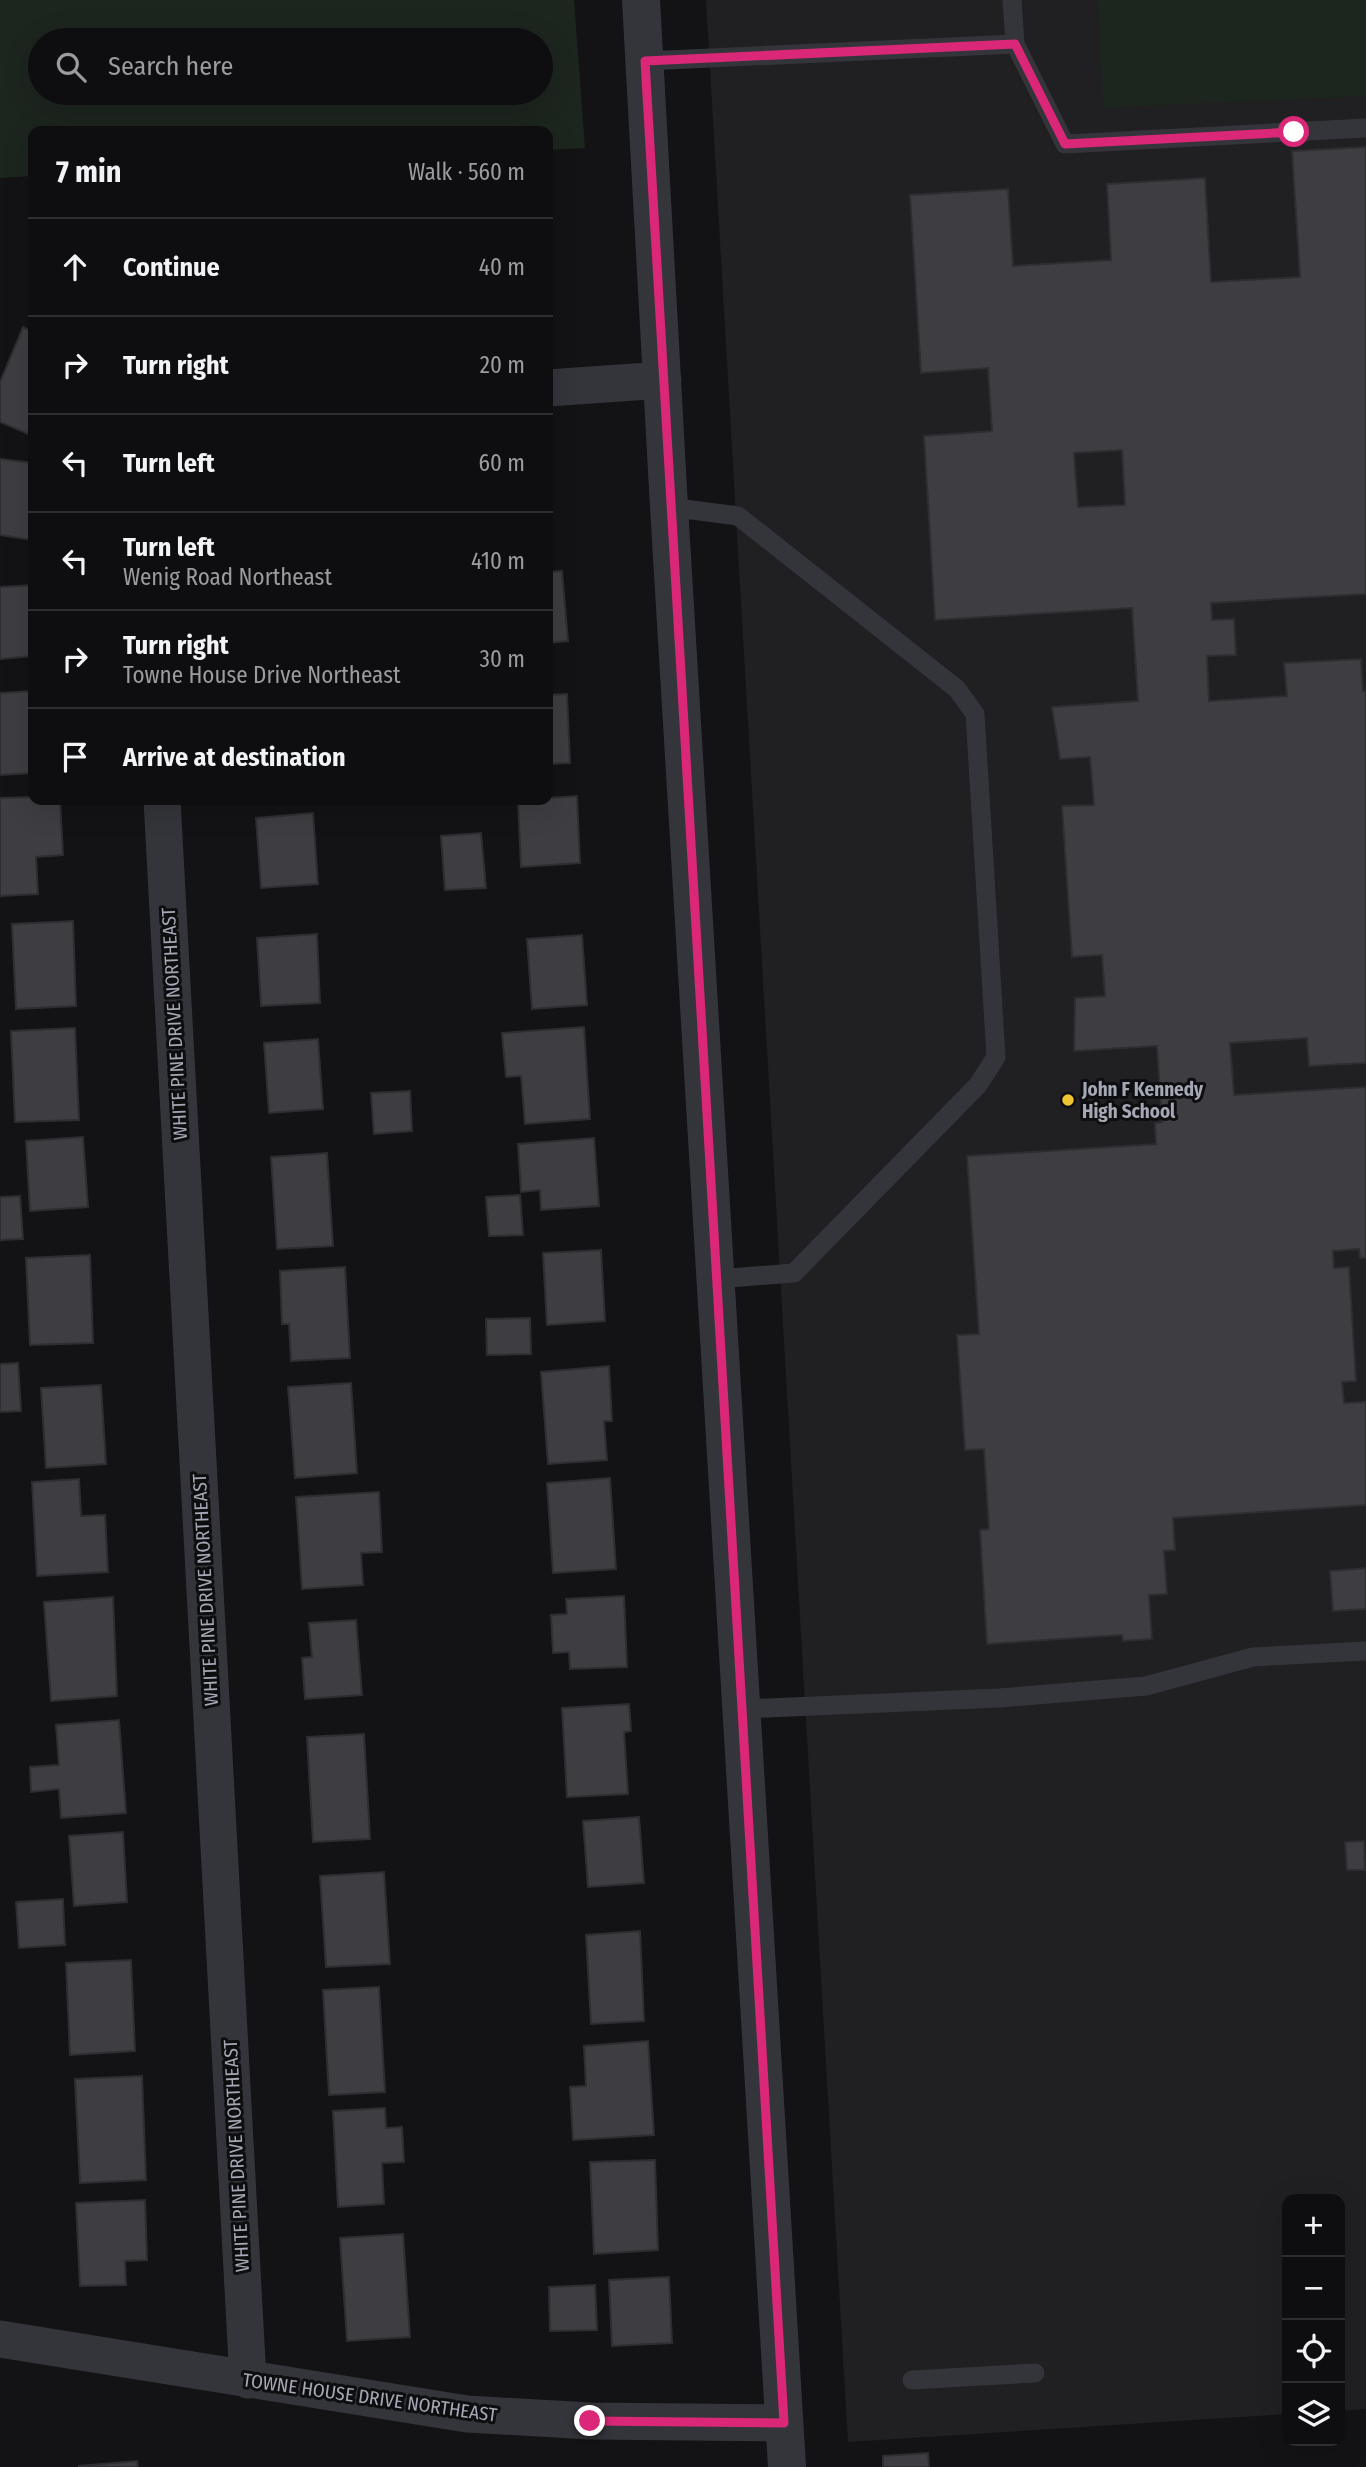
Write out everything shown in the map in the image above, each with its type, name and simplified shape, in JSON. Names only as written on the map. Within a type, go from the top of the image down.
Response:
[{"type":"street","points":[[641,0],[787,2467]]},
{"type":"street","points":[[553,388],[663,380]]},
{"type":"street","name":"WHITE PINE DRIVE NORTHEAST","points":[[162,805],[248,2380]]},
{"type":"street","name":"TOWNE HOUSE DRIVE NORTHEAST","points":[[0,2339],[467,2414],[590,2421],[784,2423]]},
{"type":"lane","points":[[1012,0],[1015,44],[1065,144],[1366,128]]},
{"type":"lane","points":[[645,61],[1015,44]]},
{"type":"lane","points":[[669,507],[738,516],[957,690],[975,714],[996,1057],[978,1085],[794,1273],[717,1279]]},
{"type":"lane","points":[[742,1710],[999,1698],[1146,1686],[1253,1657],[1366,1651]]},
{"type":"lane","points":[[912,2380],[1035,2373]]},
{"type":"shaded area","points":[[0,0],[574,0],[585,148],[553,150],[553,126],[28,126],[28,176],[0,178]]},
{"type":"shaded area","name":"John F Kennedy High School","points":[[706,0],[1366,0],[1366,2409],[1345,2411],[1345,2194],[1282,2194],[1282,2414],[848,2442]]},
{"type":"shaded area","points":[[1097,0],[1366,0],[1366,96],[1103,108]]},
{"type":"building","points":[[1366,147],[1366,594],[1211,603],[1212,620],[1234,619],[1236,655],[1207,656],[1209,701],[1287,696],[1284,663],[1361,659],[1363,691],[1366,691],[1366,1063],[1309,1066],[1307,1038],[1230,1043],[1234,1095],[1366,1087],[1366,1258],[1360,1258],[1359,1249],[1333,1251],[1334,1268],[1349,1267],[1356,1381],[1342,1382],[1344,1403],[1366,1402],[1366,1505],[1173,1518],[1175,1550],[1164,1551],[1167,1594],[1149,1595],[1152,1639],[1123,1641],[1122,1635],[987,1644],[980,1530],[989,1529],[984,1449],[965,1450],[957,1335],[979,1334],[967,1156],[1156,1144],[1155,1123],[1162,1122],[1157,1046],[1074,1051],[1075,998],[1105,996],[1102,955],[1072,957],[1062,806],[1094,805],[1090,757],[1060,759],[1052,707],[1138,701],[1132,608],[935,620],[924,436],[992,431],[988,368],[921,373],[910,195],[1008,189],[1013,266],[1111,260],[1107,184],[1205,178],[1211,282],[1300,277],[1292,151]],"holes":[[[1122,450],[1125,505],[1078,507],[1074,453]]]},
{"type":"building","points":[[23,327],[28,330],[28,434],[0,422],[0,382]]},
{"type":"building","points":[[0,459],[28,462],[28,539],[0,535]]},
{"type":"building","points":[[562,571],[568,641],[553,642],[553,572]]},
{"type":"building","points":[[28,585],[28,656],[0,659],[0,587]]},
{"type":"building","points":[[28,691],[28,773],[0,775],[0,693]]},
{"type":"building","points":[[567,694],[570,763],[553,764],[553,695]]},
{"type":"building","points":[[577,796],[580,863],[521,867],[518,805],[553,805],[553,798]]},
{"type":"building","points":[[28,797],[28,805],[60,805],[63,855],[36,857],[38,894],[0,896],[0,798]]},
{"type":"building","points":[[313,813],[318,884],[261,888],[256,818]]},
{"type":"building","points":[[481,833],[486,888],[445,890],[441,836]]},
{"type":"building","points":[[73,921],[76,1006],[16,1009],[12,924]]},
{"type":"building","points":[[317,934],[320,1003],[261,1006],[257,938]]},
{"type":"building","points":[[582,935],[587,1005],[532,1009],[527,939]]},
{"type":"building","points":[[584,1027],[590,1119],[525,1124],[521,1076],[506,1077],[502,1033]]},
{"type":"building","points":[[75,1028],[79,1120],[15,1122],[11,1031]]},
{"type":"building","points":[[318,1039],[323,1109],[269,1113],[264,1043]]},
{"type":"building","points":[[410,1091],[412,1131],[374,1134],[371,1093]]},
{"type":"building","points":[[83,1137],[88,1207],[30,1211],[26,1141]]},
{"type":"building","points":[[594,1138],[599,1206],[541,1210],[540,1190],[521,1192],[518,1144]]},
{"type":"building","points":[[327,1153],[333,1246],[277,1249],[271,1157]]},
{"type":"building","points":[[520,1195],[523,1235],[489,1236],[486,1197]]},
{"type":"building","points":[[20,1196],[23,1239],[0,1240],[0,1197]]},
{"type":"building","points":[[601,1250],[605,1321],[547,1325],[543,1253]]},
{"type":"building","points":[[90,1255],[93,1343],[30,1345],[26,1258]]},
{"type":"building","points":[[345,1267],[350,1358],[291,1361],[289,1324],[282,1324],[280,1271]]},
{"type":"building","points":[[530,1318],[531,1354],[487,1355],[486,1319]]},
{"type":"building","points":[[18,1363],[21,1411],[0,1412],[0,1364]]},
{"type":"building","points":[[609,1366],[612,1421],[604,1421],[607,1460],[548,1464],[541,1372]]},
{"type":"building","points":[[351,1383],[357,1473],[295,1478],[288,1387]]},
{"type":"building","points":[[101,1385],[106,1464],[46,1468],[41,1388]]},
{"type":"building","points":[[610,1478],[616,1569],[553,1573],[547,1483]]},
{"type":"building","points":[[79,1479],[81,1516],[105,1515],[108,1572],[37,1576],[32,1482]]},
{"type":"building","points":[[379,1492],[382,1552],[361,1553],[363,1585],[302,1589],[296,1497]]},
{"type":"building","points":[[1366,1568],[1366,1609],[1333,1611],[1330,1571]]},
{"type":"building","points":[[624,1596],[627,1667],[570,1669],[569,1652],[553,1653],[551,1615],[567,1614],[566,1599]]},
{"type":"building","points":[[113,1597],[117,1696],[51,1701],[44,1602]]},
{"type":"building","points":[[356,1620],[362,1695],[305,1699],[302,1658],[312,1657],[309,1623]]},
{"type":"building","points":[[629,1704],[631,1731],[624,1732],[628,1794],[567,1797],[562,1708]]},
{"type":"building","points":[[119,1720],[126,1813],[61,1818],[59,1789],[31,1792],[30,1767],[59,1765],[56,1725]]},
{"type":"building","points":[[364,1734],[370,1839],[313,1842],[307,1737]]},
{"type":"building","points":[[639,1817],[644,1883],[588,1887],[583,1821]]},
{"type":"building","points":[[123,1832],[127,1902],[74,1906],[69,1836]]},
{"type":"building","points":[[1364,1841],[1365,1870],[1347,1870],[1345,1842]]},
{"type":"building","points":[[384,1872],[390,1964],[326,1967],[320,1876]]},
{"type":"building","points":[[63,1899],[65,1945],[19,1948],[16,1902]]},
{"type":"building","points":[[640,1931],[644,2021],[591,2024],[586,1935]]},
{"type":"building","points":[[131,1960],[135,2051],[70,2055],[66,1963]]},
{"type":"building","points":[[379,1987],[385,2092],[329,2095],[323,1990]]},
{"type":"building","points":[[648,2041],[654,2135],[573,2140],[570,2087],[586,2086],[584,2046]]},
{"type":"building","points":[[142,2076],[146,2180],[80,2183],[75,2079]]},
{"type":"building","points":[[385,2108],[386,2128],[402,2127],[404,2162],[382,2163],[384,2204],[338,2207],[333,2111]]},
{"type":"building","points":[[655,2160],[658,2250],[594,2254],[590,2162]]},
{"type":"building","points":[[145,2200],[147,2260],[125,2261],[126,2285],[80,2286],[76,2203]]},
{"type":"building","points":[[403,2234],[410,2337],[347,2341],[340,2238]]},
{"type":"building","points":[[669,2277],[672,2343],[612,2346],[609,2280]]},
{"type":"building","points":[[595,2285],[597,2330],[550,2331],[549,2287]]},
{"type":"building","points":[[928,2453],[929,2467],[883,2467],[883,2456]]},
{"type":"building","points":[[137,2461],[138,2467],[79,2467],[79,2466]]},
{"type":"place","name":"John F Kennedy High School","points":[[1068,1100]]},
{"type":"route","points":[[590,2421],[784,2423],[669,507],[645,61],[1015,44],[1045,109],[1065,144],[1294,132]]}]
